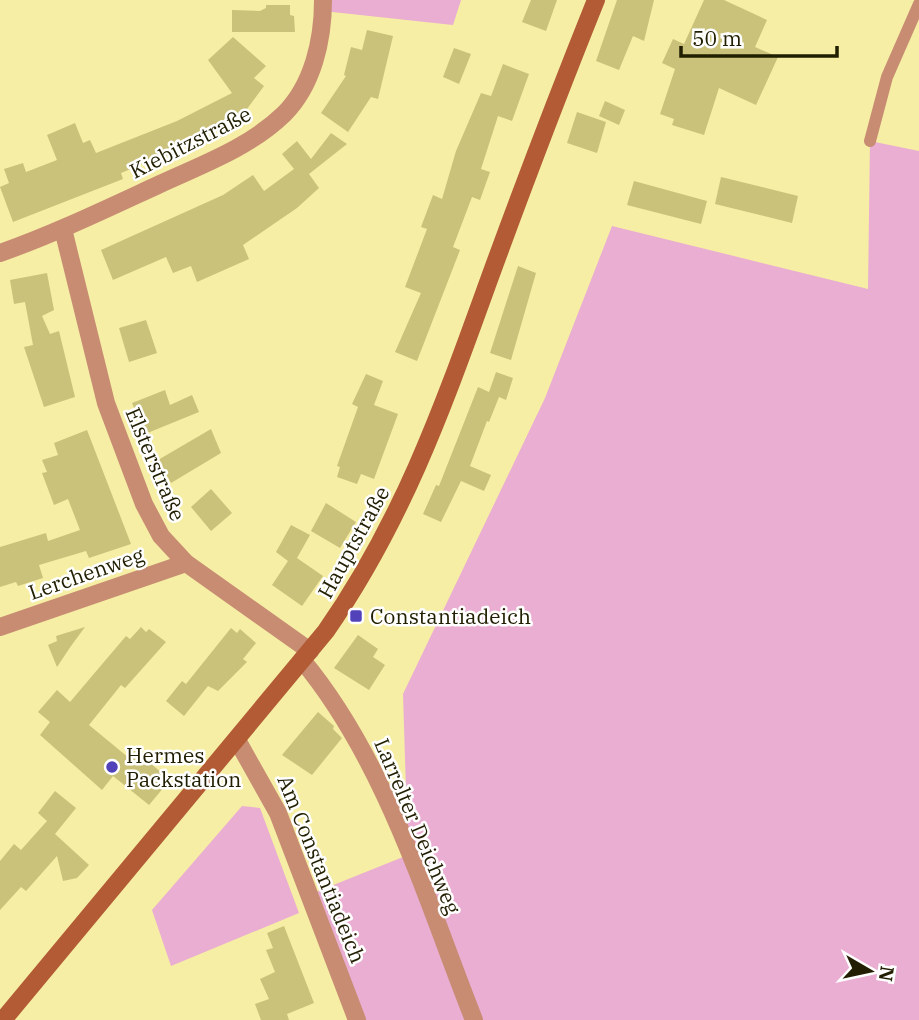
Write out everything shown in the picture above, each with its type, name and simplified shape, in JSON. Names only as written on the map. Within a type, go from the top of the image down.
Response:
[{"type":"street","name":"Kiebitzstraße","points":[[0,253],[63,229],[207,163],[264,131],[293,102],[311,70],[321,30],[323,0]]},
{"type":"street","name":"Hauptstraße","points":[[3,1020],[306,655],[363,578],[399,509],[436,424],[596,0]]},
{"type":"street","name":"Elsterstraße","points":[[63,229],[95,365],[116,434],[144,503],[161,536],[186,563],[306,655]]},
{"type":"street","name":"Lerchenweg","points":[[0,627],[186,563]]},
{"type":"street","name":"Larrelter Deichweg","points":[[306,655],[381,785],[474,1020]]},
{"type":"street","name":"Am Constantiadeich","points":[[236,740],[278,813],[357,1020]]},
{"type":"lane","points":[[870,141],[887,78],[919,4]]},
{"type":"shaded area","points":[[323,0],[461,0],[453,25],[323,11]]},
{"type":"shaded area","points":[[870,141],[919,151],[919,1020],[357,1020],[311,894],[408,855],[403,694],[545,398],[612,226],[868,289]]},
{"type":"shaded area","points":[[242,806],[260,808],[299,913],[171,966],[152,910]]},
{"type":"building","points":[[531,0],[557,0],[546,31],[522,22]]},
{"type":"building","points":[[617,0],[654,0],[644,41],[633,36],[619,70],[596,61]]},
{"type":"building","points":[[704,0],[724,0],[767,20],[755,47],[778,57],[756,105],[719,88],[704,135],[672,125],[674,119],[660,114],[675,69],[662,63],[673,39],[684,44]]},
{"type":"building","points":[[266,5],[290,5],[295,32],[232,32],[232,10],[260,11],[266,8]]},
{"type":"building","points":[[367,30],[393,36],[378,99],[371,97],[348,132],[321,113],[346,76],[344,75],[351,47],[362,50]]},
{"type":"building","points":[[233,37],[266,66],[254,78],[264,86],[244,113],[161,160],[160,157],[121,173],[123,179],[13,222],[0,187],[9,183],[4,169],[23,163],[26,172],[57,160],[47,135],[75,123],[83,143],[90,140],[96,153],[177,121],[232,93],[208,60]]},
{"type":"building","points":[[454,48],[471,54],[459,84],[443,77]]},
{"type":"building","points":[[503,64],[529,74],[512,121],[498,116],[481,169],[490,172],[480,200],[472,197],[453,247],[460,250],[417,361],[395,352],[421,293],[405,287],[427,229],[421,227],[433,195],[442,199],[456,151],[481,93],[491,96]]},
{"type":"building","points":[[605,101],[625,110],[619,125],[599,116]]},
{"type":"building","points":[[577,112],[606,122],[597,153],[567,143]]},
{"type":"building","points":[[331,133],[347,144],[309,174],[319,188],[297,208],[243,245],[249,259],[197,282],[191,266],[173,273],[166,257],[113,280],[101,250],[223,195],[253,175],[264,191],[294,169],[282,154],[297,141],[311,159]]},
{"type":"building","points":[[721,177],[798,196],[792,223],[715,204]]},
{"type":"building","points":[[634,181],[707,201],[701,224],[627,205]]},
{"type":"building","points":[[518,266],[536,273],[511,360],[490,353]]},
{"type":"building","points":[[47,273],[54,310],[42,316],[50,334],[59,331],[75,397],[44,407],[24,347],[33,345],[25,302],[14,304],[10,280]]},
{"type":"building","points":[[146,320],[157,353],[129,362],[119,328]]},
{"type":"building","points":[[496,372],[513,378],[506,400],[499,397],[489,422],[487,421],[470,466],[491,475],[484,491],[461,481],[441,522],[423,514],[436,485],[439,486],[478,387],[489,392]]},
{"type":"building","points":[[366,374],[383,381],[374,405],[398,414],[374,479],[361,474],[357,484],[337,477],[340,467],[337,466],[358,407],[352,404]]},
{"type":"building","points":[[165,390],[170,405],[192,395],[199,412],[145,434],[132,403]]},
{"type":"building","points":[[211,429],[221,453],[171,483],[158,460]]},
{"type":"building","points":[[87,430],[131,544],[89,558],[86,551],[39,565],[43,578],[18,586],[16,582],[0,587],[0,547],[46,533],[48,541],[80,530],[68,499],[54,505],[42,473],[47,472],[42,460],[58,455],[54,443]]},
{"type":"building","points":[[211,489],[232,513],[211,531],[191,507]]},
{"type":"building","points":[[326,503],[356,522],[340,548],[311,531]]},
{"type":"building","points":[[291,525],[310,535],[297,558],[323,576],[302,606],[272,585],[288,561],[276,552]]},
{"type":"building","points":[[85,627],[57,667],[48,645],[57,641],[56,636]]},
{"type":"building","points":[[141,627],[146,632],[149,629],[166,642],[125,688],[121,685],[89,725],[129,758],[135,750],[170,780],[149,805],[113,776],[102,790],[40,735],[50,722],[38,712],[57,690],[70,702],[126,636],[130,639]]},
{"type":"building","points":[[231,628],[237,633],[240,629],[256,643],[243,659],[247,662],[218,691],[208,686],[184,716],[166,701],[182,681],[186,684]]},
{"type":"building","points":[[358,635],[378,649],[373,657],[385,665],[369,690],[334,668]]},
{"type":"building","points":[[318,712],[334,726],[333,729],[342,738],[312,775],[282,755]]},
{"type":"building","points":[[55,791],[76,808],[55,834],[89,865],[77,878],[63,881],[57,856],[26,891],[21,887],[0,910],[0,861],[14,844],[21,850],[47,821],[38,813]]},
{"type":"building","points":[[284,926],[314,1003],[287,1014],[289,1020],[261,1020],[255,1004],[269,999],[260,979],[275,972],[266,950],[273,948],[267,933]]},
{"type":"place","name":"Constantiadeich","points":[[356,616]]},
{"type":"place","name":"Hermes Packstation","points":[[112,767]]}]
